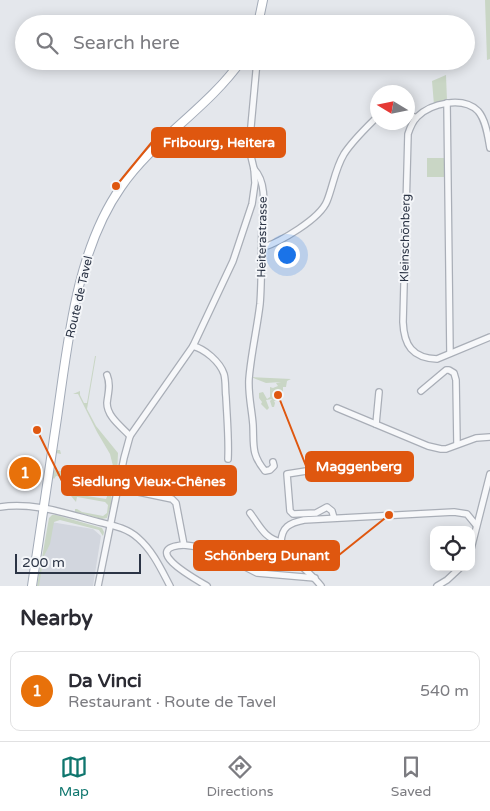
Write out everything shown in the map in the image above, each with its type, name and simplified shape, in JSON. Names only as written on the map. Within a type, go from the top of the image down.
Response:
[{"type":"main road","points":[[260,15],[263,0]]},
{"type":"main road","name":"Route de Tavel","points":[[32,586],[73,318],[86,263],[98,227],[115,196],[135,169],[225,82],[234,70]]},
{"type":"street","points":[[254,169],[249,148],[256,70]]},
{"type":"street","points":[[447,103],[450,354]]},
{"type":"street","points":[[416,118],[423,112],[447,103],[466,104],[477,111],[482,119],[490,148]]},
{"type":"street","name":"Kleinschönberg","points":[[416,118],[408,134],[404,333],[407,344],[419,356],[427,359],[437,359],[490,337]]},
{"type":"street","points":[[262,248],[294,231],[318,215],[326,203],[337,168],[345,152],[370,125]]},
{"type":"street","name":"Heiterastrasse","points":[[254,169],[259,176],[262,190],[262,248],[260,303],[249,380],[253,449],[256,460],[265,471],[270,470],[274,466],[273,462]]},
{"type":"street","name":"Heiterastrasse","points":[[130,436],[193,346],[233,261],[254,194],[254,169]]},
{"type":"street","points":[[193,346],[213,358],[224,374],[228,459]]},
{"type":"street","points":[[420,391],[446,370],[454,373],[456,380],[457,444]]},
{"type":"street","points":[[98,586],[130,436],[114,420],[107,407],[110,387],[107,375]]},
{"type":"street","points":[[376,424],[379,392]]},
{"type":"street","points":[[337,408],[440,449],[446,449],[476,438],[490,437]]},
{"type":"street","points":[[334,518],[332,511],[327,508],[316,513],[293,514],[290,511],[287,474],[338,466]]},
{"type":"street","points":[[475,538],[477,532],[476,525],[490,474]]},
{"type":"street","points":[[119,488],[172,499],[176,503],[184,545]]},
{"type":"street","points":[[0,507],[16,505],[44,509],[110,525],[132,533],[151,552],[170,586]]},
{"type":"street","points":[[281,542],[285,528],[294,522],[334,518],[454,512],[467,514],[476,525]]},
{"type":"street","points":[[250,513],[267,537],[281,542],[321,586]]},
{"type":"street","points":[[207,586],[174,566],[168,554],[170,549],[175,546],[184,545],[208,548],[257,573],[315,578]]},
{"type":"street","points":[[437,586],[457,571]]},
{"type":"shaded area","points":[[51,522],[93,529],[101,536],[93,586],[38,586]]},
{"type":"green space","points":[[485,0],[490,0],[490,59],[487,60]]},
{"type":"green space","points":[[446,75],[447,101],[434,105],[432,81]]},
{"type":"green space","points":[[427,158],[445,158],[446,177],[427,177]]},
{"type":"green space","points":[[95,356],[87,409],[96,426],[118,453],[118,477],[115,494],[110,454],[78,394],[73,394],[80,391],[84,403],[87,403]]},
{"type":"green space","points":[[251,377],[291,379],[287,381],[286,387],[283,387],[283,399],[274,401],[274,407],[272,407],[270,401],[272,399],[266,400],[269,408],[267,410],[261,404],[259,393],[263,392],[267,399],[270,397],[270,387],[278,386],[276,383],[281,382],[266,383]]},
{"type":"green space","points":[[60,450],[61,454],[56,453],[54,470],[89,476],[84,477],[81,495],[106,499],[108,494],[106,493],[105,486],[110,486],[112,502],[107,518],[102,519],[75,512],[75,509],[77,509],[82,512],[103,516],[107,513],[108,505],[105,502],[77,497],[76,502],[71,496],[74,478],[56,476],[54,479],[52,477],[56,451]]},
{"type":"green space","points":[[52,515],[102,528],[104,532],[103,536],[99,530],[60,520],[54,522],[50,544],[44,556],[39,586],[37,586],[49,518]]},
{"type":"place","name":"Fribourg, Heitera","points":[[116,186]]},
{"type":"place","name":"Maggenberg","points":[[278,395]]},
{"type":"place","name":"Siedlung Vieux-Chênes","points":[[37,430]]},
{"type":"place","name":"Da Vinci","points":[[25,473]]},
{"type":"place","name":"Schönberg Dunant","points":[[389,515]]}]
